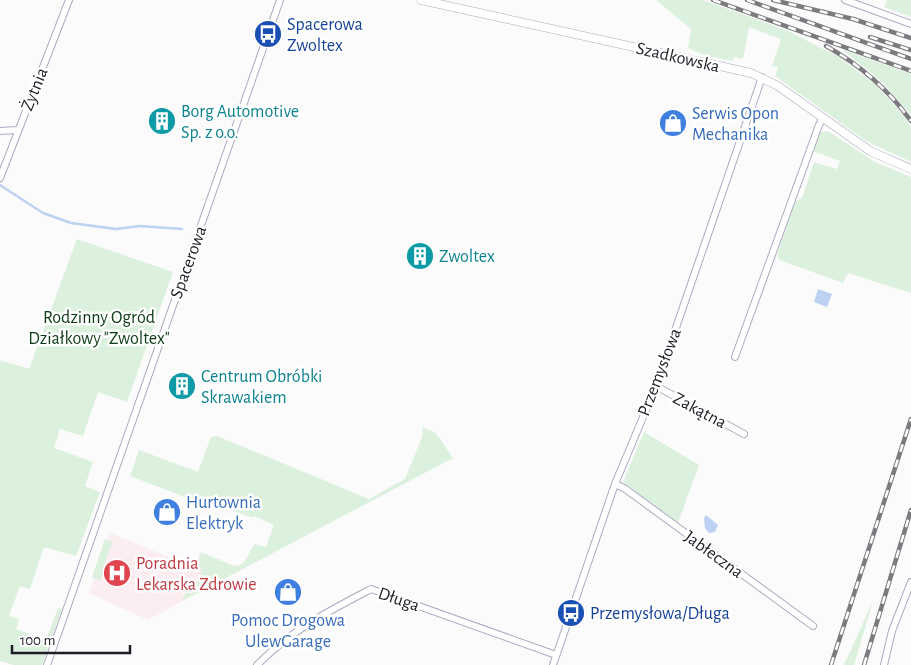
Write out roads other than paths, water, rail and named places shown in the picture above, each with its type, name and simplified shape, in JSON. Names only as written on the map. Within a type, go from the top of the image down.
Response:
[{"type":"street","name":"Żytnia","points":[[0,178],[69,0]]},
{"type":"street","name":"Spacerowa","points":[[47,665],[280,0]]},
{"type":"street","name":"Szadkowska","points":[[421,0],[739,70],[762,77],[870,151],[911,169]]},
{"type":"street","points":[[845,0],[911,24]]},
{"type":"street","name":"Przemysłowa","points":[[553,665],[615,484],[656,386],[762,77]]},
{"type":"street","points":[[735,357],[819,124],[823,118]]},
{"type":"street","points":[[0,131],[17,130]]},
{"type":"street","name":"Zakątna","points":[[656,386],[744,434]]},
{"type":"street","name":"Jabłeczna","points":[[615,484],[624,488],[812,626]]},
{"type":"street","points":[[884,665],[892,632],[911,582]]},
{"type":"street","name":"Długa","points":[[258,665],[279,643],[307,623],[371,589],[556,655]]},
{"type":"water","points":[[818,289],[832,294],[827,307],[814,302]]},
{"type":"water","points":[[706,515],[718,525],[715,532],[709,533],[705,528],[704,518]]},
{"type":"waterway","points":[[0,185],[43,213],[71,223],[116,229],[140,226],[182,229]]},
{"type":"railway","points":[[713,0],[911,71]]},
{"type":"railway","points":[[747,0],[911,59]]},
{"type":"railway","points":[[773,0],[853,19],[911,38]]},
{"type":"railway","points":[[870,37],[911,50]]},
{"type":"railway","points":[[826,46],[850,61],[873,79],[893,98],[911,121]]},
{"type":"railway","points":[[831,665],[911,419]]},
{"type":"railway","points":[[864,665],[911,510]]},
{"type":"place","name":"Spacerowa Zwoltex","points":[[268,34]]},
{"type":"place","name":"Borg Automotive Sp. z o.o.","points":[[162,121]]},
{"type":"place","name":"Serwis Opon Mechanika","points":[[673,123]]},
{"type":"place","name":"Zwoltex","points":[[420,256]]},
{"type":"place","name":"Centrum Obróbki Skrawakiem","points":[[182,386]]},
{"type":"place","name":"Hurtownia Elektryk","points":[[167,512]]},
{"type":"place","name":"Poradnia Lekarska Zdrowie","points":[[117,573]]},
{"type":"place","name":"Pomoc Drogowa UlewGarage","points":[[288,592]]},
{"type":"place","name":"Przemysłowa/Długa","points":[[571,613]]},
{"type":"park label","name":"Rodzinny Ogród Działkowy \"Zwoltex\"","points":[[99,327]]}]
